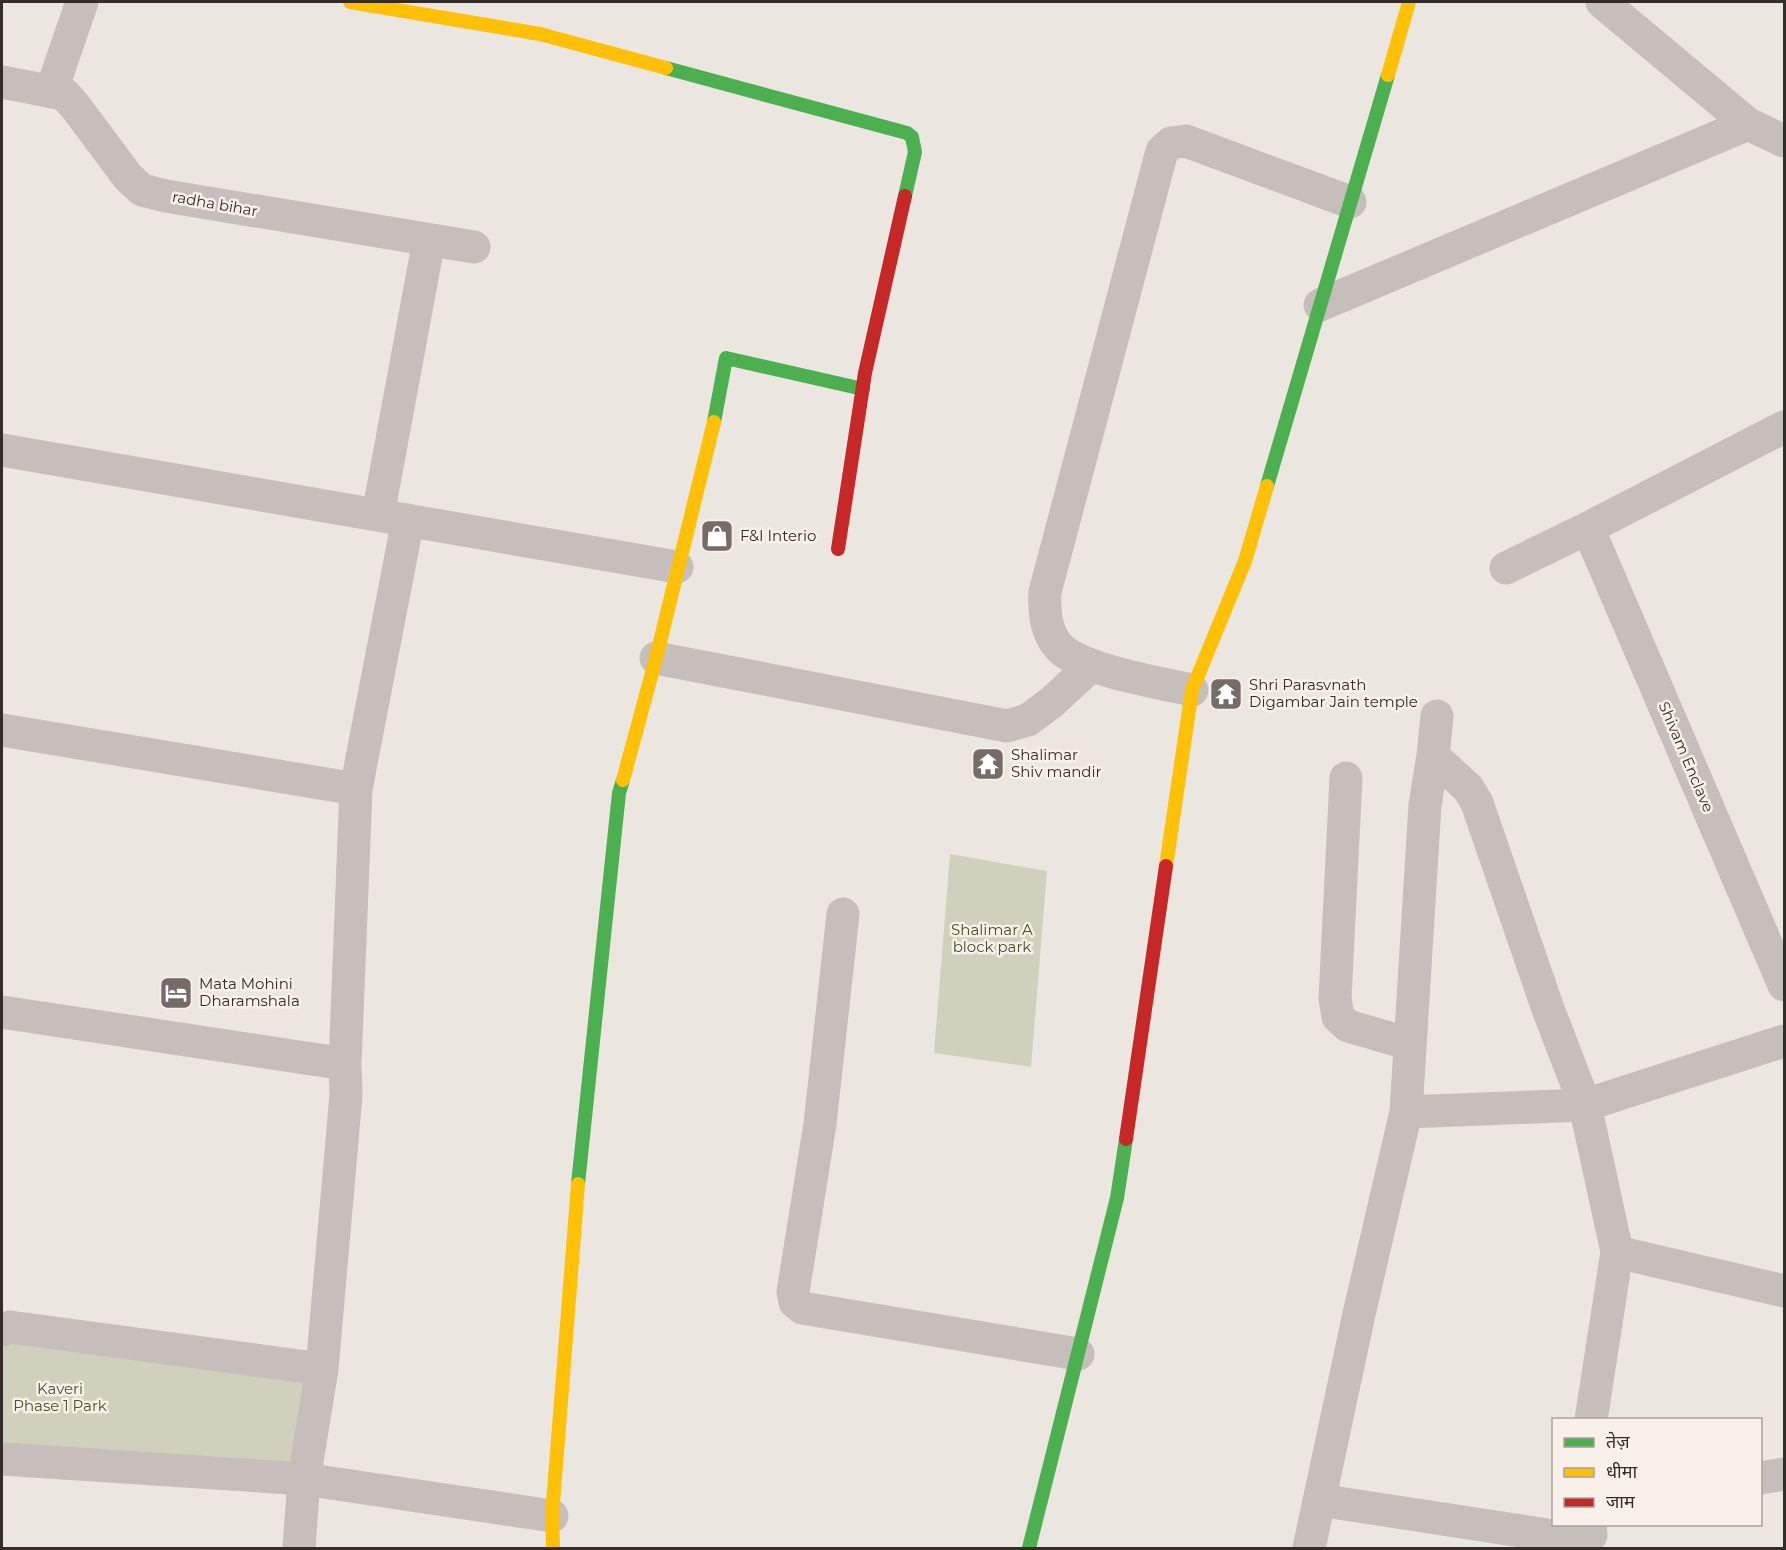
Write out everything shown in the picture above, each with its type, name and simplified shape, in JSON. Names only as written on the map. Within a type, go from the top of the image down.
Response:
[{"type":"street","points":[[51,92],[82,2]]},
{"type":"street","points":[[350,2],[540,34],[907,133],[912,137],[915,152],[863,389],[838,549]]},
{"type":"street","points":[[1029,1548],[1117,1198],[1192,690],[1245,561],[1409,2]]},
{"type":"street","points":[[1602,2],[1748,124],[1785,141]]},
{"type":"street","name":"radha bihar","points":[[2,82],[63,94],[75,106],[128,177],[142,190],[166,196],[474,247]]},
{"type":"street","points":[[1320,305],[1748,124]]},
{"type":"street","points":[[1192,690],[1092,666],[1060,649],[1051,634],[1044,614],[1044,592],[1162,151],[1172,143],[1186,141],[1350,202]]},
{"type":"street","points":[[299,1548],[304,1479],[322,1369],[346,1095],[345,1064],[356,789],[429,240]]},
{"type":"street","points":[[553,1548],[552,1516],[583,1125],[619,793],[656,658],[717,410],[726,358],[863,389]]},
{"type":"street","points":[[1506,568],[1785,427]]},
{"type":"street","points":[[2,450],[677,567]]},
{"type":"street","name":"Shivam Enclave","points":[[1588,528],[1785,985]]},
{"type":"street","points":[[656,658],[1007,726],[1028,720],[1092,666]]},
{"type":"street","points":[[1309,1548],[1406,1112],[1425,805],[1437,716]]},
{"type":"street","points":[[2,730],[356,789]]},
{"type":"street","points":[[1433,756],[1468,788],[1478,803],[1548,1009],[1585,1105],[1617,1252],[1591,1418]]},
{"type":"street","points":[[1346,777],[1335,998],[1338,1017],[1348,1026],[1410,1044]]},
{"type":"street","points":[[843,914],[820,1124],[793,1292],[795,1302],[802,1308],[1078,1353]]},
{"type":"street","points":[[2,1012],[345,1064]]},
{"type":"street","points":[[1406,1112],[1585,1105],[1785,1041]]},
{"type":"street","points":[[1617,1252],[1785,1291]]},
{"type":"street","points":[[2,1330],[10,1327],[322,1369]]},
{"type":"street","points":[[2,1459],[304,1479],[552,1516]]},
{"type":"street","points":[[1762,1478],[1785,1474]]},
{"type":"street","points":[[1320,1500],[1554,1536],[1594,1536]]},
{"type":"green space","name":"Shalimar A block park","points":[[950,854],[1047,871],[1031,1067],[934,1053]]},
{"type":"green space","name":"Kaveri Phase 1 Park","points":[[2,1333],[322,1369],[304,1479],[2,1449]]},
{"type":"traffic: fast","points":[[666,68],[907,133],[912,137],[915,152],[905,196]]},
{"type":"traffic: fast","points":[[1267,486],[1388,75]]},
{"type":"traffic: fast","points":[[714,422],[726,358],[863,389]]},
{"type":"traffic: fast","points":[[578,1184],[619,793],[623,780]]},
{"type":"traffic: fast","points":[[1029,1548],[1117,1198],[1126,1139]]},
{"type":"traffic: slow","points":[[350,2],[540,34],[666,68]]},
{"type":"traffic: slow","points":[[1388,75],[1409,2]]},
{"type":"traffic: slow","points":[[623,780],[656,658],[714,422]]},
{"type":"traffic: slow","points":[[1166,866],[1192,690],[1245,561],[1267,486]]},
{"type":"traffic: slow","points":[[553,1548],[552,1516],[578,1184]]},
{"type":"traffic: jam","points":[[838,549],[865,373],[905,196]]},
{"type":"traffic: jam","points":[[1126,1139],[1166,866]]},
{"type":"place","name":"F&I Interio","points":[[717,536]]},
{"type":"place","name":"Shri Parasvnath Digambar Jain temple","points":[[1226,694]]},
{"type":"place","name":"Shalimar Shiv mandir","points":[[988,764]]},
{"type":"place","name":"Mata Mohini Dharamshala","points":[[176,993]]}]
